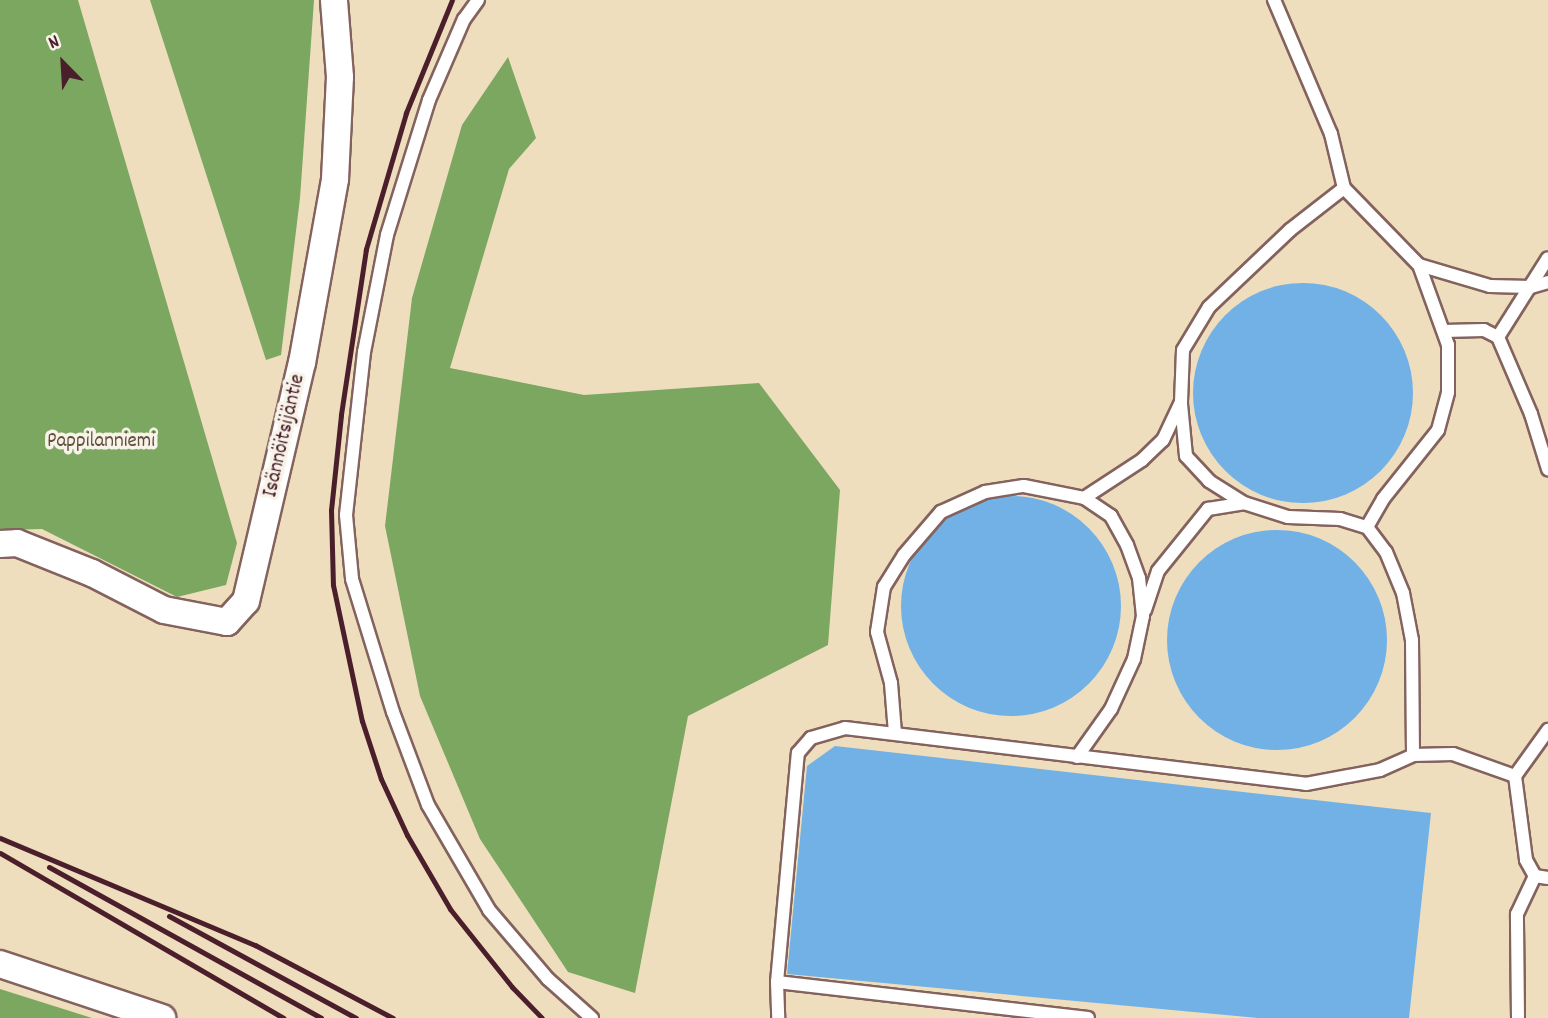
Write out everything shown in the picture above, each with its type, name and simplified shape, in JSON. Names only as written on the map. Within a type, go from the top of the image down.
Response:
[{"type":"street","name":"Isännöitsijäntie","points":[[0,544],[17,543],[92,573],[164,610],[227,622],[246,601],[302,363],[335,179],[341,77],[334,0]]},
{"type":"street","points":[[0,964],[162,1018]]},
{"type":"lane","points":[[478,0],[464,19],[429,100],[387,235],[364,352],[346,515],[352,579],[393,712],[428,805],[489,910],[548,979],[592,1018]]},
{"type":"lane","points":[[1274,0],[1331,134],[1344,188],[1419,265],[1444,331],[1448,392],[1438,430],[1383,499],[1367,527]]},
{"type":"lane","points":[[1344,188],[1290,230],[1209,307],[1183,350],[1181,402],[1186,456],[1209,481],[1244,503],[1288,517],[1340,519],[1367,527],[1386,552],[1403,593],[1412,640],[1413,755]]},
{"type":"lane","points":[[1498,337],[1548,258]]},
{"type":"lane","points":[[1419,265],[1490,286],[1531,287],[1548,282]]},
{"type":"lane","points":[[1444,331],[1484,330],[1498,337],[1531,414],[1548,469]]},
{"type":"lane","points":[[1084,498],[1142,460],[1163,440],[1181,402]]},
{"type":"lane","points":[[895,733],[891,683],[877,632],[884,587],[904,555],[940,512],[985,492],[1024,486],[1084,498],[1111,516],[1127,545],[1139,578],[1143,617]]},
{"type":"lane","points":[[1077,757],[1111,709],[1134,659],[1143,617],[1158,571],[1208,509],[1244,503]]},
{"type":"lane","points":[[778,1018],[777,982],[799,753],[811,738],[845,728],[1306,784],[1380,770],[1413,755],[1453,754],[1515,776]]},
{"type":"lane","points":[[1518,1018],[1517,914],[1542,877],[1526,860],[1515,776],[1548,730]]},
{"type":"lane","points":[[777,982],[1088,1018]]},
{"type":"green space","name":"Pappilanniemi","points":[[0,0],[78,0],[237,543],[226,585],[177,597],[42,529],[0,530]]},
{"type":"green space","points":[[150,0],[314,0],[300,198],[281,355],[266,360]]},
{"type":"green space","points":[[508,57],[536,138],[509,169],[450,368],[584,395],[759,383],[840,490],[828,645],[688,716],[635,993],[568,972],[480,839],[420,696],[385,526],[412,298],[462,125]]},
{"type":"green space","points":[[0,989],[92,1018],[0,1018]]},
{"type":"water","points":[[1292,283],[1314,283],[1345,291],[1364,301],[1381,315],[1395,332],[1405,351],[1413,393],[1405,435],[1395,454],[1381,471],[1364,485],[1345,495],[1314,503],[1292,503],[1251,490],[1233,478],[1218,463],[1201,435],[1193,404],[1193,382],[1206,341],[1218,323],[1233,308],[1261,291]]},
{"type":"water","points":[[1000,496],[1022,496],[1053,504],[1072,514],[1089,528],[1103,545],[1113,564],[1121,606],[1113,648],[1103,667],[1089,684],[1072,698],[1053,708],[1022,716],[1000,716],[959,703],[941,691],[926,676],[909,648],[901,617],[901,595],[914,554],[926,536],[941,521],[969,504]]},
{"type":"water","points":[[1266,530],[1288,530],[1319,538],[1338,548],[1355,562],[1369,579],[1379,598],[1387,640],[1379,682],[1369,701],[1355,718],[1338,732],[1319,742],[1288,750],[1266,750],[1225,737],[1207,725],[1192,710],[1175,682],[1167,651],[1167,629],[1180,588],[1192,570],[1207,555],[1235,538]]},
{"type":"water","points":[[835,746],[1431,813],[1409,1018],[1258,1018],[787,974],[807,766]]},
{"type":"railway","points":[[452,0],[406,113],[366,249],[341,415],[331,510],[333,585],[362,721],[381,779],[407,835],[450,909],[512,987],[542,1018]]},
{"type":"railway","points":[[0,838],[255,945],[393,1018]]},
{"type":"railway","points":[[0,853],[284,1018]]},
{"type":"railway","points":[[49,867],[321,1018]]},
{"type":"railway","points":[[169,916],[356,1018]]}]
